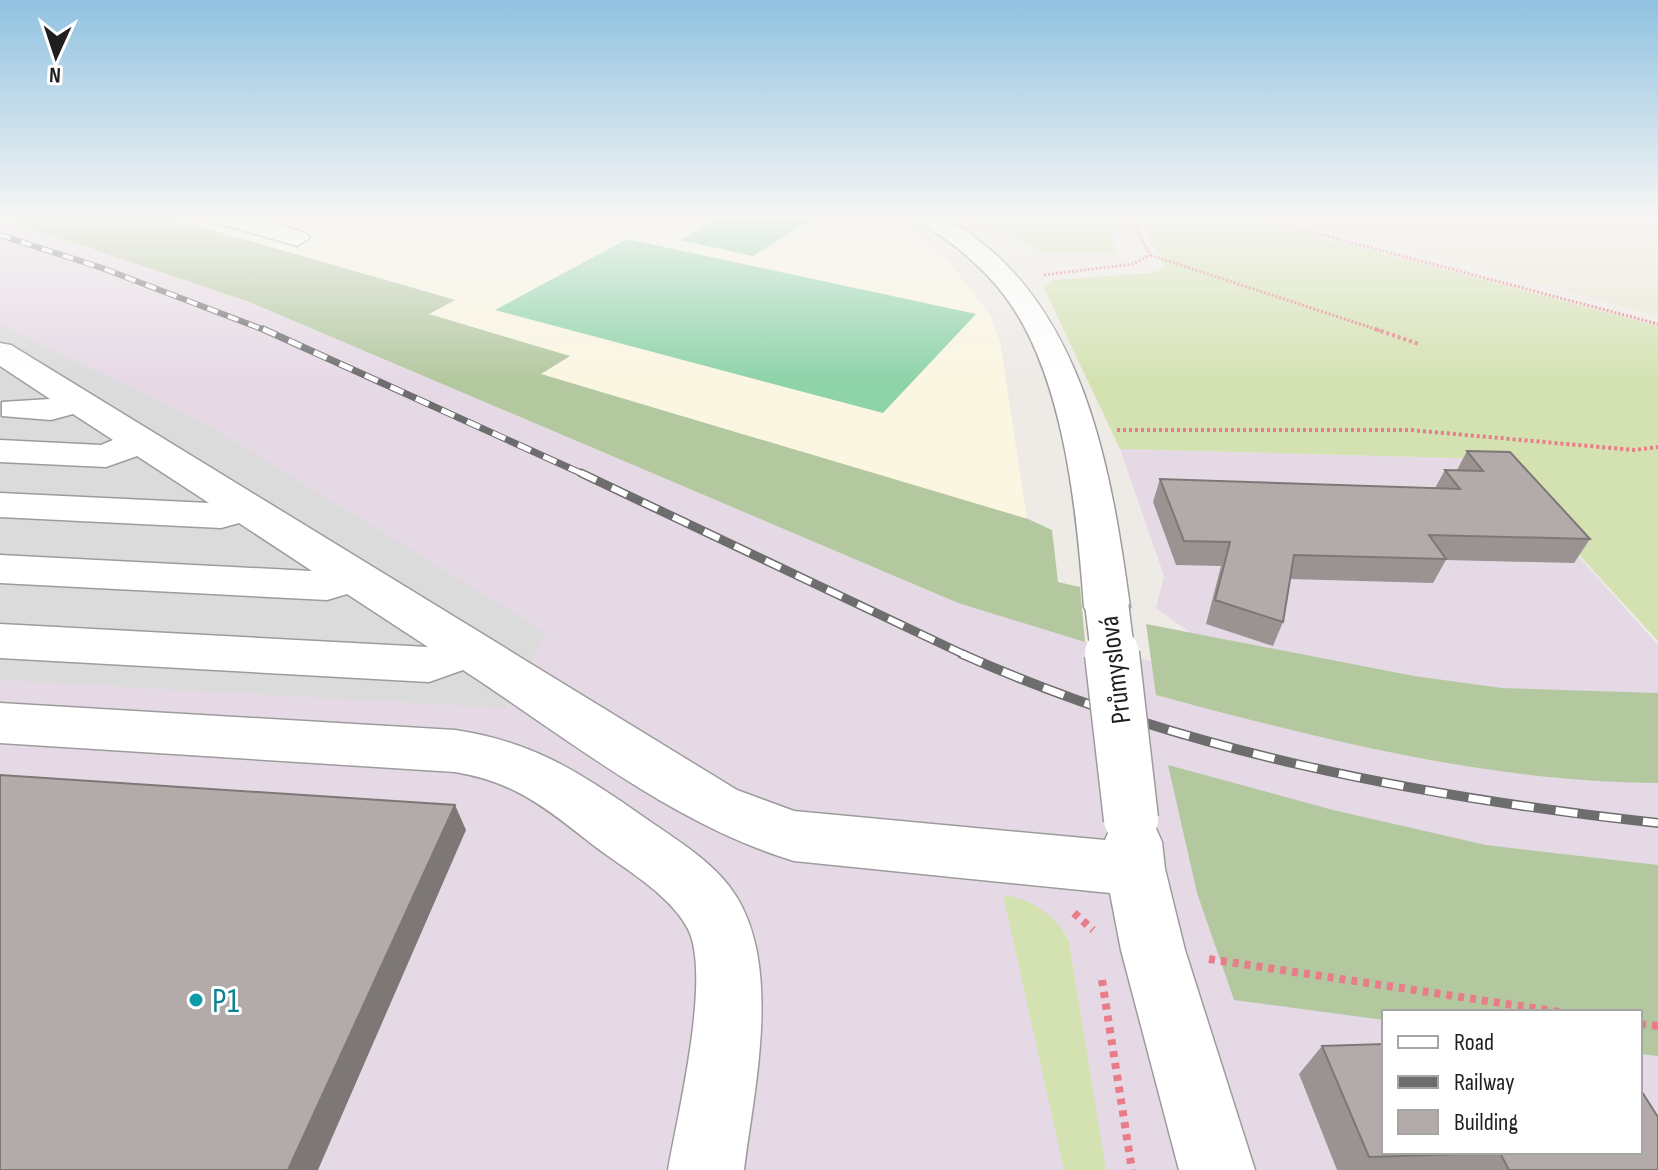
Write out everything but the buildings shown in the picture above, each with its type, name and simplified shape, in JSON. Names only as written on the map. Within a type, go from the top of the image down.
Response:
[{"type":"street","name":"Průmyslová","points":[[998,271],[1043,332],[1067,391],[1100,532],[1133,844],[1111,951],[1217,1170]]},
{"type":"street","points":[[0,352],[77,400],[123,449],[243,506],[717,807],[756,825],[830,841],[1133,844]]},
{"type":"street","points":[[14,409],[51,410],[77,400]]},
{"type":"street","points":[[0,451],[123,449]]},
{"type":"street","points":[[0,544],[123,449]]},
{"type":"street","points":[[0,505],[221,516],[243,506]]},
{"type":"street","points":[[0,569],[327,586],[350,573]]},
{"type":"street","points":[[0,641],[429,665],[469,649]]},
{"type":"street","points":[[0,723],[455,751],[497,757],[525,766],[554,783],[675,874],[709,908],[722,931],[728,963],[725,1019],[706,1170]]},
{"type":"path","points":[[1007,280],[1081,271]]},
{"type":"path","points":[[1197,271],[1419,344]]},
{"type":"path","points":[[1457,271],[1658,324]]},
{"type":"path","points":[[1076,429],[1410,430],[1634,450],[1658,447]]},
{"type":"path","points":[[1132,1170],[1111,951],[1545,1010]]},
{"type":"shaded area","points":[[0,271],[157,271],[247,301],[958,603],[1189,673],[1188,631],[1156,608],[1164,576],[1120,449],[1491,459],[1658,645],[1658,1170],[0,1170]]},
{"type":"shaded area","points":[[354,271],[956,271],[990,315],[1000,341],[1027,519],[540,374],[569,357],[428,314],[454,299]]},
{"type":"shaded area","points":[[1491,271],[1658,271],[1658,316]]},
{"type":"shaded area","points":[[0,324],[213,428],[546,633],[506,708],[0,680]]},
{"type":"green space","points":[[157,271],[352,271],[455,300],[429,314],[570,356],[541,374],[1028,519],[1052,530],[1058,582],[1080,587],[1085,642],[958,603],[247,301]]},
{"type":"green space","points":[[568,271],[774,271],[976,314],[883,413],[495,310]]},
{"type":"green space","points":[[1447,271],[1658,326],[1658,641],[1491,459],[1120,449],[1044,288],[1052,280],[1150,273]]},
{"type":"green space","points":[[1146,624],[1414,676],[1502,688],[1658,693],[1658,783],[1530,775],[1404,755],[1156,695]]},
{"type":"green space","points":[[1168,765],[1333,810],[1486,845],[1658,865],[1658,1056],[1642,1054],[1642,1010],[1382,1010],[1382,1020],[1234,1000],[1197,893]]},
{"type":"green space","points":[[1003,895],[1024,900],[1043,910],[1069,942],[1106,1170],[1064,1170]]},
{"type":"railway","points":[[109,271],[267,331]]},
{"type":"railway","points":[[263,329],[585,475]]},
{"type":"railway","points":[[581,473],[967,656]]},
{"type":"railway","points":[[962,654],[1130,718],[1303,766],[1480,799],[1658,823]]},
{"type":"place","name":"P1","points":[[196,1000]]}]
